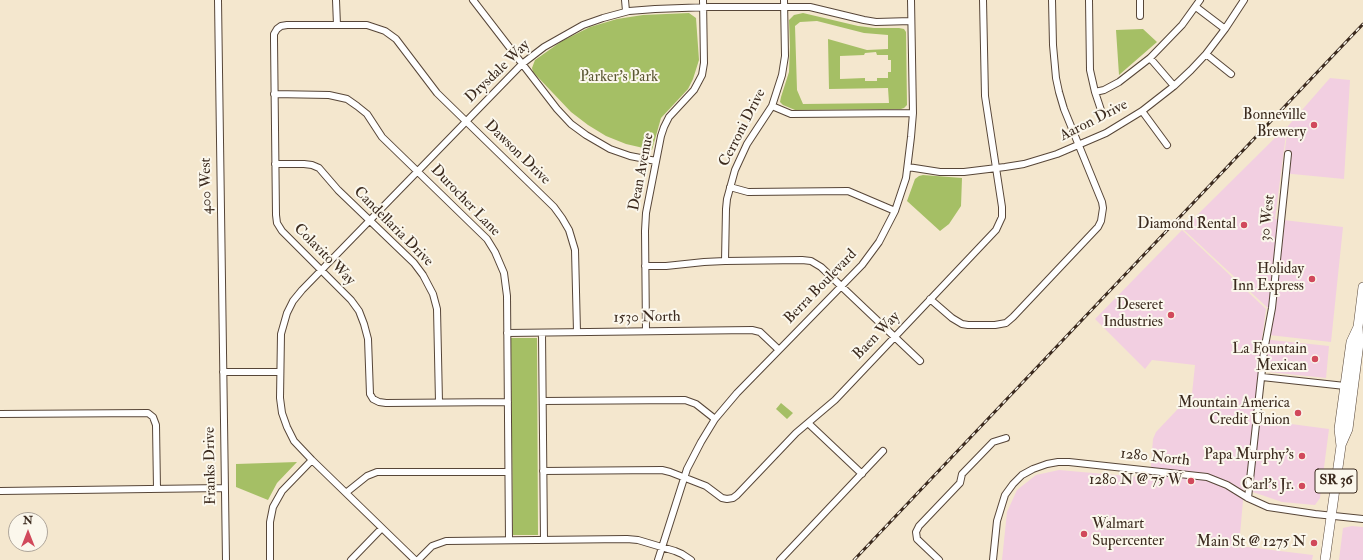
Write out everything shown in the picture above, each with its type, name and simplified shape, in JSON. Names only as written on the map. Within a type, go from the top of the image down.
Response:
[{"type":"highway","name":"SR 36","points":[[1341,446],[1348,429],[1359,343],[1358,327],[1363,286]]},
{"type":"highway","name":"SR 36","points":[[1325,560],[1341,446],[1339,429],[1351,342],[1358,327]]},
{"type":"street","name":"400 West","points":[[218,0],[223,372]]},
{"type":"street","points":[[336,0],[336,25]]},
{"type":"street","points":[[473,0],[557,109],[571,124],[586,136],[621,154],[656,161]]},
{"type":"street","points":[[625,0],[626,12]]},
{"type":"street","name":"Dean Avenue","points":[[646,332],[646,213],[661,136],[666,123],[674,112],[691,95],[702,75],[704,63],[703,0]]},
{"type":"street","name":"Cerroni Drive","points":[[725,261],[725,214],[730,187],[739,158],[772,106],[784,65],[784,0]]},
{"type":"street","name":"Berra Boulevard","points":[[658,560],[683,477],[715,419],[737,393],[862,265],[885,232],[895,211],[903,190],[908,168],[913,113],[911,0]]},
{"type":"street","name":"Baen Way","points":[[683,477],[706,486],[718,496],[727,499],[738,495],[796,433],[835,400],[999,226],[1002,216],[1002,207],[985,96],[983,0]]},
{"type":"street","points":[[930,299],[952,318],[962,324],[998,325],[1006,323],[1098,226],[1103,216],[1102,202],[1064,109],[1056,78],[1053,45],[1052,0]]},
{"type":"street","points":[[1088,0],[1089,60],[1095,92],[1103,116]]},
{"type":"street","points":[[1140,0],[1140,16]]},
{"type":"street","points":[[1095,92],[1104,90],[1118,82],[1150,58],[1178,30],[1200,0]]},
{"type":"street","name":"Aaron Drive","points":[[908,168],[940,172],[964,172],[996,168],[1040,159],[1078,146],[1142,111],[1174,86],[1206,54],[1244,0]]},
{"type":"street","name":"Drysdale Way","points":[[415,560],[294,441],[284,420],[281,406],[281,334],[287,313],[297,296],[369,220],[522,64],[544,47],[574,29],[593,21],[626,12],[655,9],[810,7],[876,22],[911,21]]},
{"type":"street","points":[[1196,7],[1225,29]]},
{"type":"street","name":"Dawson Drive","points":[[277,29],[281,26],[287,25],[367,25],[379,28],[391,34],[401,44],[437,93],[554,207],[566,224],[574,243],[576,258],[577,332]]},
{"type":"street","name":"Colavito Way","points":[[277,29],[274,34],[277,223],[282,231],[351,300],[359,311],[364,324],[369,346],[369,388],[370,394],[374,399],[379,402],[386,403],[438,402]]},
{"type":"street","points":[[1206,54],[1230,74]]},
{"type":"street","points":[[1150,58],[1174,86]]},
{"type":"street","name":"Durocher Lane","points":[[274,94],[329,95],[341,97],[352,102],[367,114],[382,137],[487,239],[495,252],[505,280],[507,296],[509,540]]},
{"type":"street","points":[[772,106],[792,114],[913,113]]},
{"type":"street","points":[[1142,111],[1167,145]]},
{"type":"street","name":"30 West","points":[[1248,498],[1264,351],[1272,308],[1288,154]]},
{"type":"street","name":"Candellaria Drive","points":[[275,164],[304,164],[319,168],[338,190],[419,269],[433,294],[438,316],[438,402]]},
{"type":"street","points":[[730,187],[748,192],[848,191],[895,211]]},
{"type":"street","points":[[645,266],[666,266],[725,261],[807,260],[821,267],[920,361]]},
{"type":"street","name":"1530 North","points":[[508,333],[752,330],[760,332],[779,350]]},
{"type":"street","points":[[542,332],[544,540]]},
{"type":"street","points":[[223,372],[280,372]]},
{"type":"street","name":"Franks Drive","points":[[223,372],[226,560]]},
{"type":"street","points":[[1262,377],[1345,386]]},
{"type":"street","points":[[543,401],[685,400],[696,404],[715,419]]},
{"type":"street","points":[[438,402],[508,402]]},
{"type":"street","points":[[0,414],[148,413],[156,422],[157,430],[157,489]]},
{"type":"street","points":[[808,423],[862,474]]},
{"type":"street","points":[[939,560],[917,539],[916,532],[919,526],[960,483],[962,474],[993,442],[1006,438]]},
{"type":"street","points":[[780,560],[883,451]]},
{"type":"street","points":[[270,560],[270,522],[273,508],[282,491],[312,460]]},
{"type":"street","name":"1280 North","points":[[993,560],[997,521],[1005,495],[1022,475],[1047,464],[1069,462],[1207,477],[1227,485],[1248,498],[1268,507],[1363,519]]},
{"type":"street","points":[[543,471],[653,470],[670,472],[683,477]]},
{"type":"street","points":[[347,492],[367,476],[376,472],[508,472]]},
{"type":"street","points":[[0,491],[224,488]]},
{"type":"street","points":[[351,560],[382,528]]},
{"type":"street","points":[[418,560],[432,546],[441,542],[627,539],[638,540],[661,547],[682,554],[691,560]]},
{"type":"shaded area","points":[[1330,78],[1350,80],[1344,179],[1282,173],[1288,126]]},
{"type":"shaded area","points":[[1287,126],[1275,219],[1343,227],[1331,342],[1269,335],[1271,311],[1183,229]]},
{"type":"shaded area","points":[[1182,230],[1266,309],[1262,339],[1329,346],[1326,378],[1259,371],[1253,419],[1329,429],[1320,498],[1315,505],[1282,502],[1244,489],[1239,546],[1313,555],[1312,560],[1002,560],[1007,512],[1017,490],[1036,475],[1059,470],[1150,478],[1153,439],[1156,432],[1192,394],[1195,365],[1152,360],[1145,369],[1095,319]]},
{"type":"shaded area","points":[[1352,526],[1363,527],[1363,560],[1339,560],[1343,528]]},
{"type":"green space","name":"Parker's Park","points":[[689,13],[696,18],[699,60],[688,89],[661,118],[652,150],[626,144],[606,136],[588,125],[571,112],[533,72],[532,68],[535,60],[562,41],[590,27],[617,19],[643,15]]},
{"type":"green space","points":[[803,13],[858,26],[904,29],[906,32],[907,105],[901,109],[795,110],[783,105],[780,102],[789,72],[789,20],[794,15]],"holes":[[[817,21],[864,33],[888,35],[888,49],[867,50],[828,39],[829,89],[888,88],[889,103],[803,104],[797,90],[795,26],[800,22]],[[876,52],[877,55],[888,55],[888,60],[891,60],[891,72],[888,72],[888,78],[877,78],[877,81],[865,81],[865,78],[840,79],[840,56],[864,55],[865,53]]]},
{"type":"green space","points":[[1143,29],[1157,42],[1119,75],[1116,30]]},
{"type":"green space","points":[[923,175],[962,178],[961,206],[949,224],[940,231],[907,201],[915,179]]},
{"type":"green space","points":[[511,338],[537,338],[538,535],[513,535]]},
{"type":"green space","points":[[781,403],[793,413],[787,419],[776,409]]},
{"type":"green space","points":[[297,462],[277,483],[268,500],[236,487],[236,464]]},
{"type":"railway","points":[[854,560],[1363,24]]},
{"type":"place","name":"Bonneville Brewery","points":[[1314,125]]},
{"type":"place","name":"Diamond Rental","points":[[1244,225]]},
{"type":"place","name":"Holiday Inn Express","points":[[1312,279]]},
{"type":"place","name":"Deseret Industries","points":[[1171,315]]},
{"type":"place","name":"La Fountain Mexican","points":[[1315,359]]},
{"type":"place","name":"Mountain America Credit Union","points":[[1298,413]]},
{"type":"place","name":"Papa Murphy's","points":[[1302,456]]},
{"type":"place","name":"1280 N @ 75 W","points":[[1191,481]]},
{"type":"place","name":"Carl's Jr.","points":[[1302,486]]},
{"type":"place","name":"Walmart Supercenter","points":[[1084,534]]},
{"type":"place","name":"Main St @ 1275 N","points":[[1314,543]]}]
